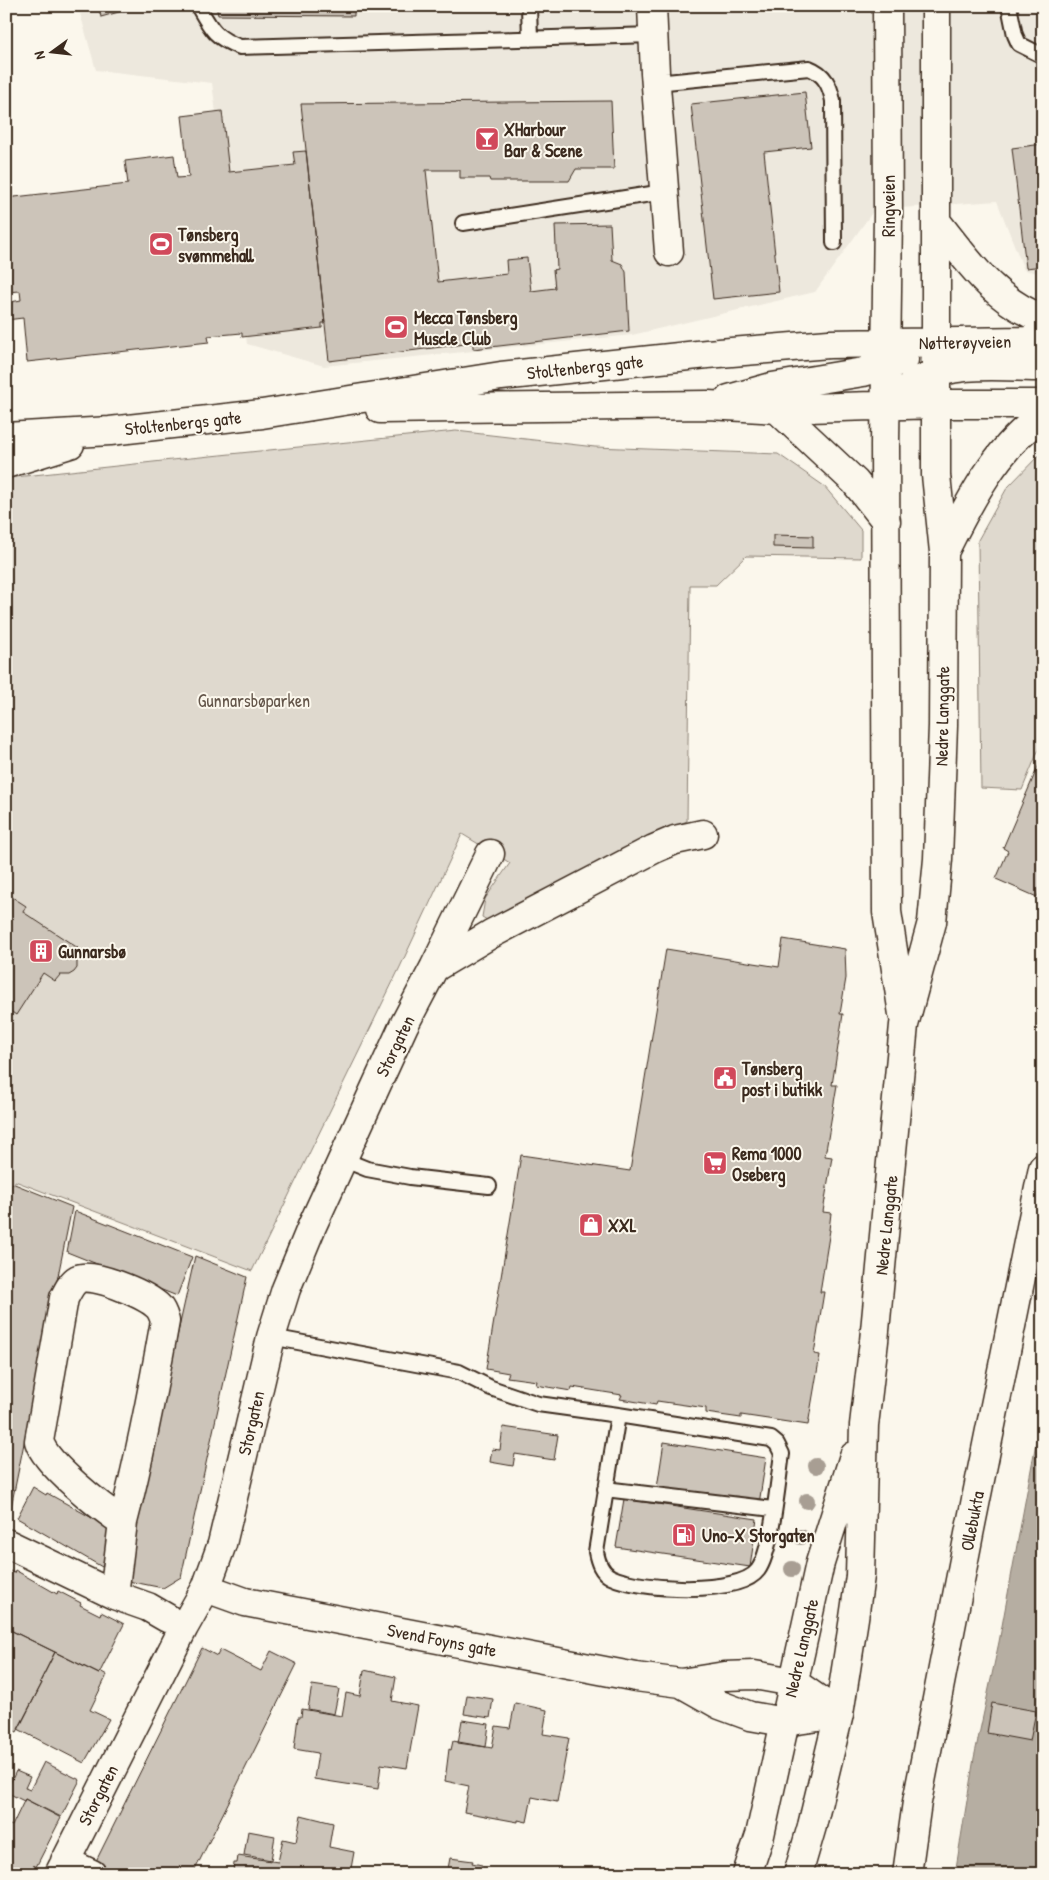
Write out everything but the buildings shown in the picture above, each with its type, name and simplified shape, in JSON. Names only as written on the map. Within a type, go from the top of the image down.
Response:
[{"type":"main road","points":[[652,6],[669,252]]},
{"type":"main road","name":"Ringveien","points":[[886,406],[888,214],[887,6]]},
{"type":"main road","points":[[936,6],[936,404],[1043,404]]},
{"type":"main road","points":[[936,221],[992,288],[1015,306],[1043,319]]},
{"type":"main road","name":"Nøtterøyveien","points":[[886,354],[936,343],[1043,339]]},
{"type":"main road","name":"Stoltenbergs gate","points":[[6,437],[110,431],[286,410],[510,375],[789,346],[886,354]]},
{"type":"main road","name":"Stoltenbergs gate","points":[[708,405],[772,387],[849,374],[886,354]]},
{"type":"main road","name":"Nøtterøyveien","points":[[886,406],[904,390],[935,373],[964,367],[1043,367]]},
{"type":"main road","name":"Stoltenbergs gate","points":[[286,410],[708,405],[777,409],[936,404]]},
{"type":"main road","name":"Nedre Langgate","points":[[798,1874],[812,1826],[839,1714],[860,1576],[864,1425],[874,1341],[904,1025],[932,922],[938,859],[943,726],[944,552],[936,481],[936,404]]},
{"type":"main road","name":"Nedre Langgate","points":[[886,406],[887,912],[904,1025]]},
{"type":"main road","points":[[777,409],[855,482],[886,521]]},
{"type":"main road","points":[[944,552],[965,510],[988,474],[1018,438],[1043,416]]},
{"type":"main road","name":"Stoltenbergs gate","points":[[6,464],[110,431]]},
{"type":"main road","points":[[434,968],[491,934],[654,849],[675,840],[703,834]]},
{"type":"main road","name":"Storgaten","points":[[62,1867],[184,1627],[206,1588],[222,1544],[271,1337],[286,1290],[342,1159],[404,1025],[490,854]]},
{"type":"main road","name":"Ollebukta","points":[[907,1874],[921,1783],[970,1525],[1043,1168]]},
{"type":"main road","points":[[114,1595],[123,1522],[137,1468],[164,1321],[163,1313],[156,1305],[137,1293],[105,1280],[78,1279],[70,1286],[64,1298],[38,1441],[40,1448],[49,1459],[100,1507],[123,1522]]},
{"type":"main road","name":"Nedre Langgate","points":[[747,1874],[760,1835],[820,1563],[864,1425]]},
{"type":"main road","points":[[6,1543],[114,1595],[148,1607],[167,1618]]},
{"type":"main road","name":"Svend Foyns gate","points":[[206,1588],[245,1602],[267,1607],[627,1676],[681,1683],[726,1676],[754,1675],[793,1682],[839,1714]]},
{"type":"main road","name":"Svend Foyns gate","points":[[681,1683],[720,1705],[750,1716],[784,1722],[839,1714]]},
{"type":"main road","points":[[62,1867],[92,1874]]},
{"type":"lane","points":[[198,6],[209,26],[223,40],[240,47],[654,35]]},
{"type":"lane","points":[[529,6],[530,39]]},
{"type":"lane","points":[[1009,6],[1015,35],[1019,44],[1043,56]]},
{"type":"lane","points":[[656,78],[809,68],[819,72],[830,87],[833,102],[834,243]]},
{"type":"lane","points":[[463,223],[664,192]]},
{"type":"lane","points":[[342,1159],[367,1170],[489,1186]]},
{"type":"lane","points":[[271,1337],[459,1372],[491,1388],[538,1404],[618,1415],[771,1440],[777,1444],[782,1454],[767,1550],[758,1570],[745,1579],[727,1584],[695,1589],[653,1588],[611,1577],[600,1566],[596,1552],[618,1415]]},
{"type":"lane","points":[[605,1489],[773,1509]]},
{"type":"shaded area","points":[[78,6],[1043,6],[1043,274],[1024,270],[997,201],[874,210],[815,292],[632,335],[324,366],[247,344],[212,83],[96,70]]},
{"type":"shaded area","points":[[1043,1405],[1043,1874],[955,1874],[974,1758],[999,1642]]},
{"type":"green space","name":"Gunnarsbøparken","points":[[456,431],[595,447],[778,454],[824,486],[861,530],[861,558],[746,556],[716,585],[690,585],[687,821],[657,833],[487,920],[482,917],[485,899],[510,863],[462,834],[400,967],[252,1271],[15,1181],[6,1224],[6,478]]},
{"type":"green space","points":[[1043,451],[1043,739],[1022,790],[981,788],[978,540],[1007,488]]},
{"type":"place","name":"XHarbour Bar & Scene","points":[[487,139]]},
{"type":"place","name":"Tønsberg svømmehall","points":[[161,244]]},
{"type":"place","name":"Mecca Tønsberg Muscle Club","points":[[396,327]]},
{"type":"place","name":"Gunnarsbø","points":[[41,951]]},
{"type":"place","name":"Tønsberg post i butikk","points":[[725,1078]]},
{"type":"place","name":"Rema 1000 Oseberg","points":[[715,1163]]},
{"type":"place","name":"XXL","points":[[591,1225]]},
{"type":"place","name":"Uno-X Storgaten","points":[[684,1535]]}]
